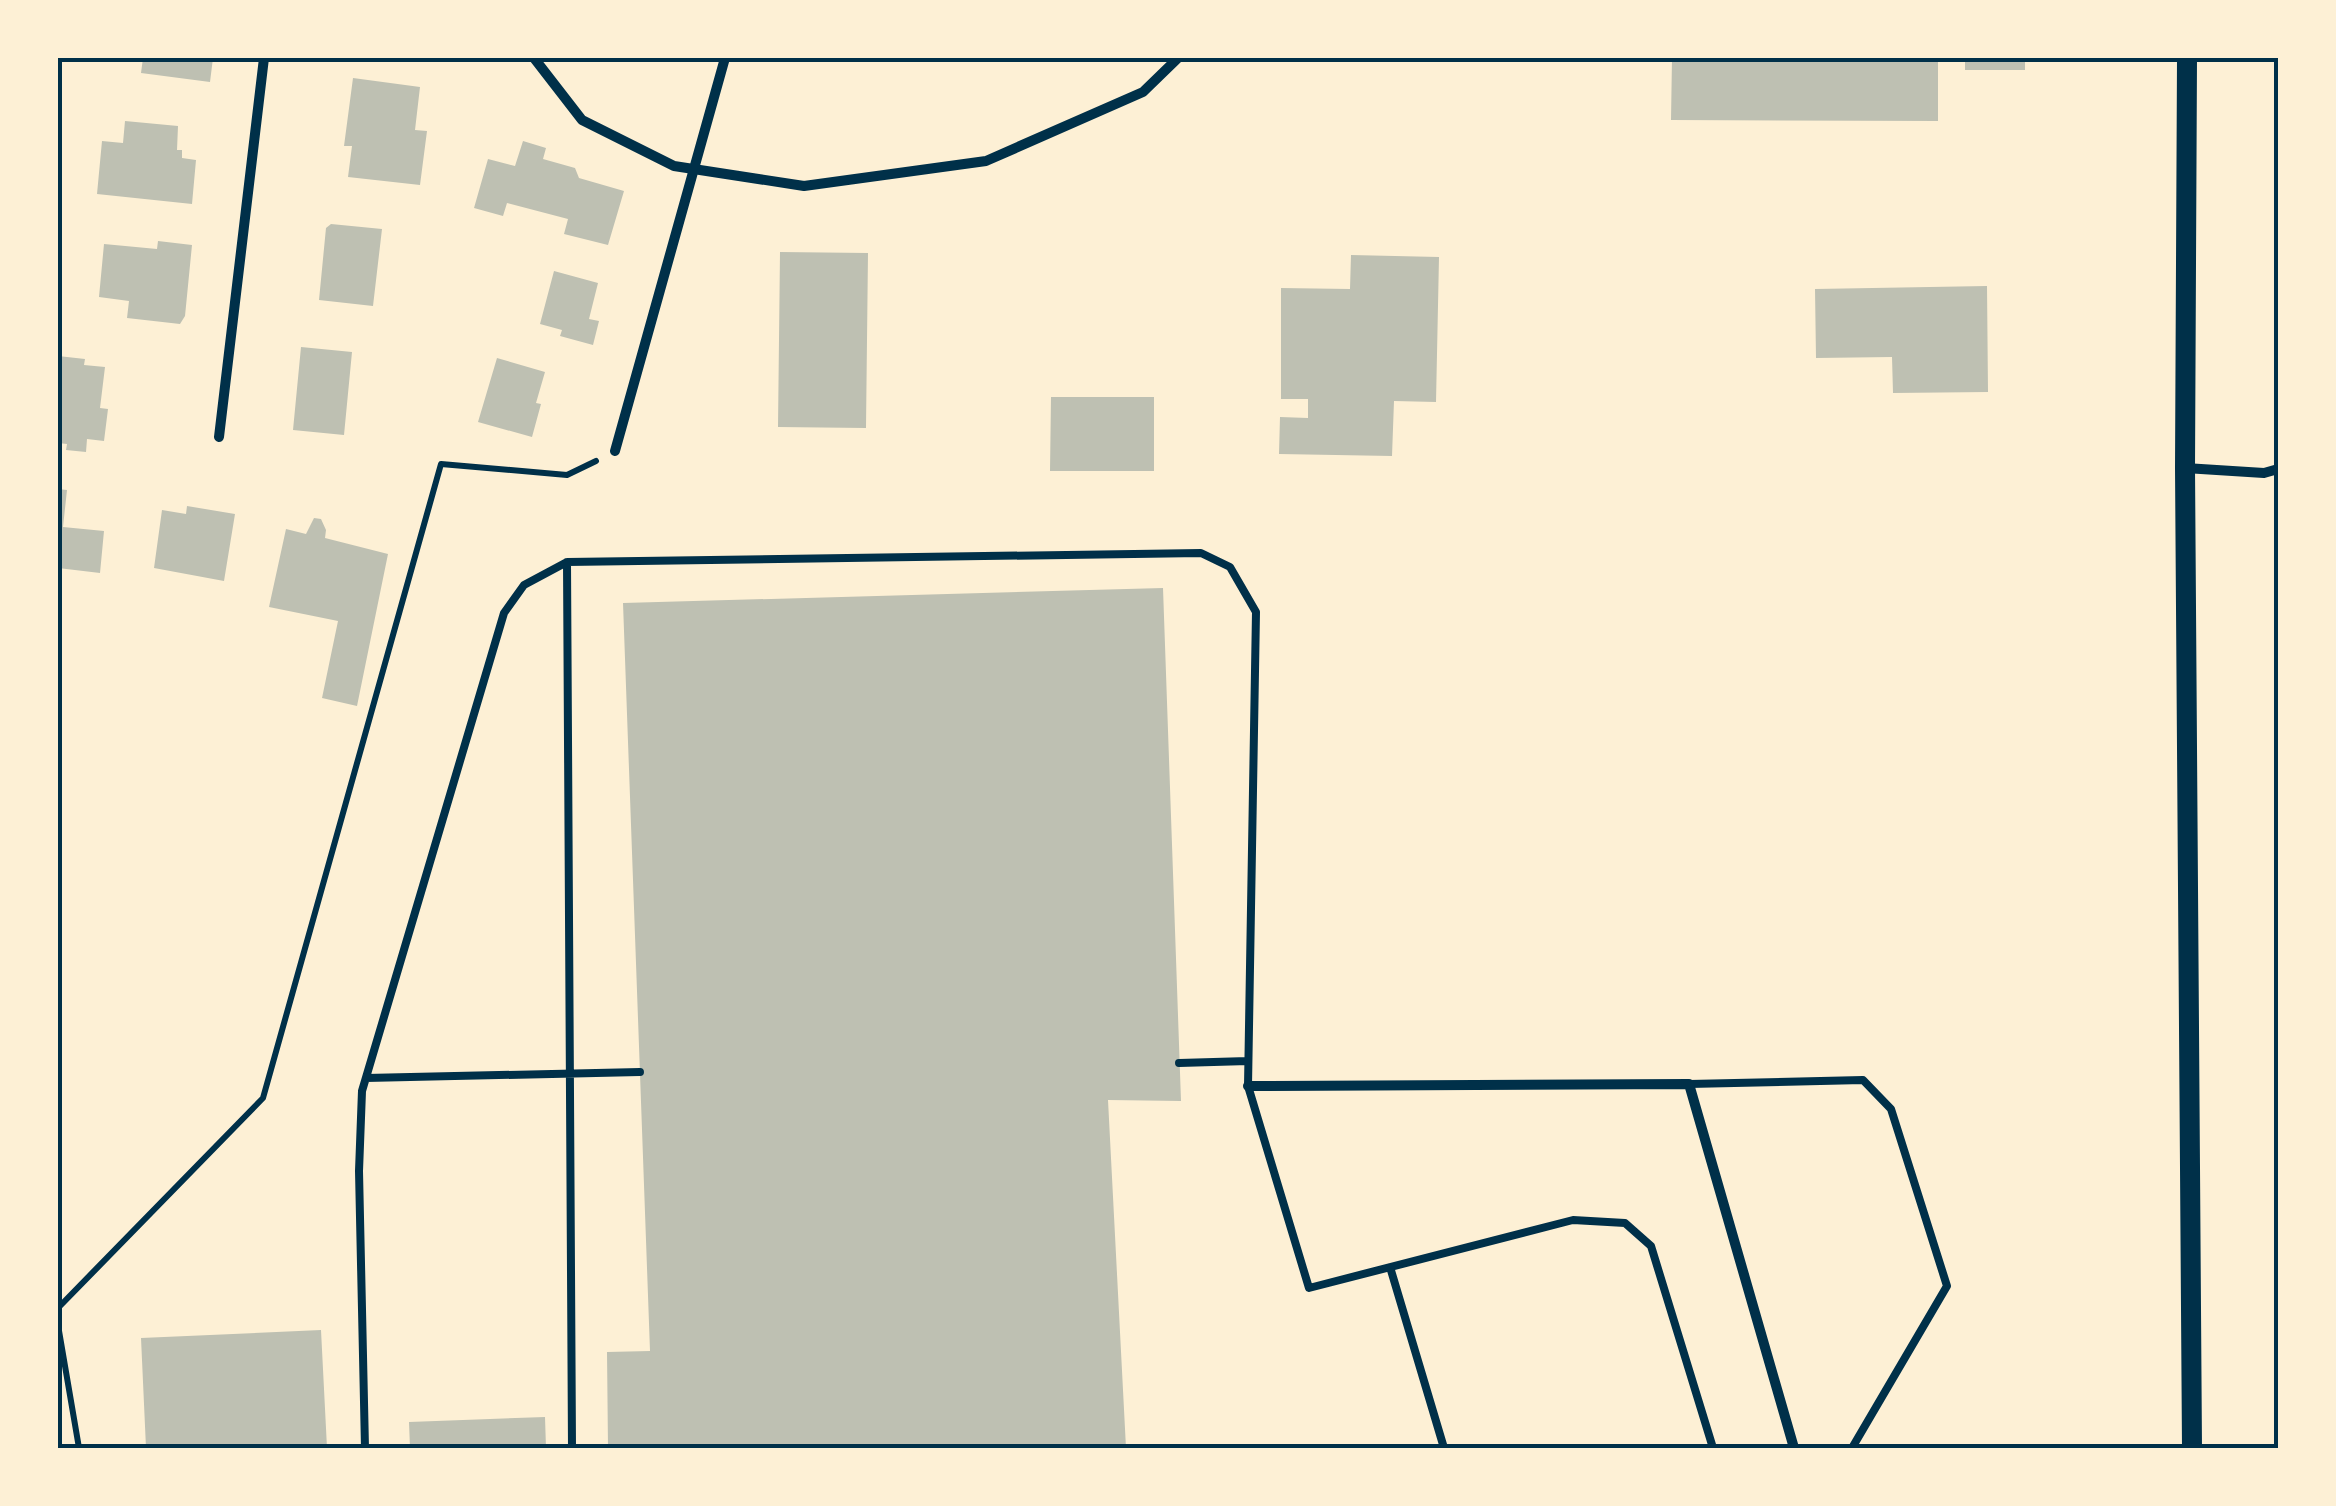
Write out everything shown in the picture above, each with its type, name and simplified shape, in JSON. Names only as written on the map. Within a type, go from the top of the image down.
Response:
[{"type":"main road","points":[[2187,58],[2185,468],[2192,1448]]},
{"type":"street","points":[[219,438],[264,58]]},
{"type":"street","points":[[534,58],[582,120],[674,166],[804,186],[986,161],[1143,92],[1178,58]]},
{"type":"street","points":[[614,452],[725,58]]},
{"type":"street","points":[[2185,468],[2264,473],[2278,470]]},
{"type":"street","points":[[1248,1086],[1689,1084],[1794,1448]]},
{"type":"lane","points":[[365,1448],[359,1172],[362,1091],[504,613],[524,585],[567,562],[1201,554],[1230,567],[1256,612],[1248,1086],[1309,1288],[1573,1220],[1625,1223],[1651,1246],[1713,1448]]},
{"type":"lane","points":[[567,562],[572,1448]]},
{"type":"lane","points":[[1180,1064],[1248,1061]]},
{"type":"lane","points":[[366,1078],[640,1072]]},
{"type":"lane","points":[[1689,1084],[1863,1080],[1891,1109],[1947,1286],[1852,1448]]},
{"type":"lane","points":[[1390,1267],[1444,1448]]},
{"type":"path","points":[[58,1308],[263,1098],[442,464],[567,475],[614,452]]},
{"type":"path","points":[[58,1325],[79,1448]]},
{"type":"building","points":[[143,58],[213,58],[210,82],[141,73]]},
{"type":"building","points":[[1672,58],[1938,58],[1938,121],[1671,120]]},
{"type":"building","points":[[1965,58],[2025,58],[2025,70],[1965,70]]},
{"type":"building","points":[[353,78],[420,87],[415,130],[427,131],[420,185],[348,177],[352,146],[344,146]]},
{"type":"building","points":[[125,121],[178,126],[177,150],[182,150],[182,158],[196,160],[192,204],[97,194],[102,141],[123,143]]},
{"type":"building","points":[[523,141],[546,148],[543,159],[575,168],[579,178],[624,191],[608,245],[564,234],[568,219],[507,203],[503,216],[474,208],[488,159],[515,166]]},
{"type":"building","points":[[331,224],[382,229],[373,306],[319,300],[326,228]]},
{"type":"building","points":[[158,241],[192,245],[185,316],[180,324],[127,318],[129,301],[99,297],[104,244],[157,249]]},
{"type":"building","points":[[780,252],[868,253],[866,428],[778,427]]},
{"type":"building","points":[[1351,255],[1439,257],[1436,402],[1394,401],[1392,456],[1279,454],[1280,417],[1308,418],[1308,399],[1281,399],[1281,288],[1350,289]]},
{"type":"building","points":[[554,271],[598,283],[589,319],[599,321],[593,345],[560,336],[562,330],[540,324]]},
{"type":"building","points":[[1987,286],[1988,392],[1893,393],[1892,357],[1816,358],[1815,289]]},
{"type":"building","points":[[301,347],[352,352],[344,435],[293,430]]},
{"type":"building","points":[[58,356],[85,359],[84,365],[105,367],[100,408],[108,409],[104,441],[87,439],[86,452],[66,450],[67,444],[58,443]]},
{"type":"building","points":[[497,358],[545,372],[532,437],[478,422]]},
{"type":"building","points":[[1051,397],[1154,397],[1154,471],[1050,471]]},
{"type":"building","points":[[58,489],[67,490],[63,527],[104,531],[100,573],[58,568]]},
{"type":"building","points":[[187,506],[235,514],[224,581],[154,568],[162,510],[186,514]]},
{"type":"building","points":[[314,518],[321,519],[325,538],[388,554],[357,706],[322,698],[338,621],[269,607],[286,529],[306,534]]},
{"type":"building","points":[[1163,588],[1181,1101],[1108,1100],[1126,1448],[608,1448],[607,1352],[650,1351],[623,603]]},
{"type":"building","points":[[321,1330],[327,1448],[146,1448],[141,1338]]},
{"type":"building","points":[[545,1417],[546,1448],[410,1448],[409,1422]]}]
